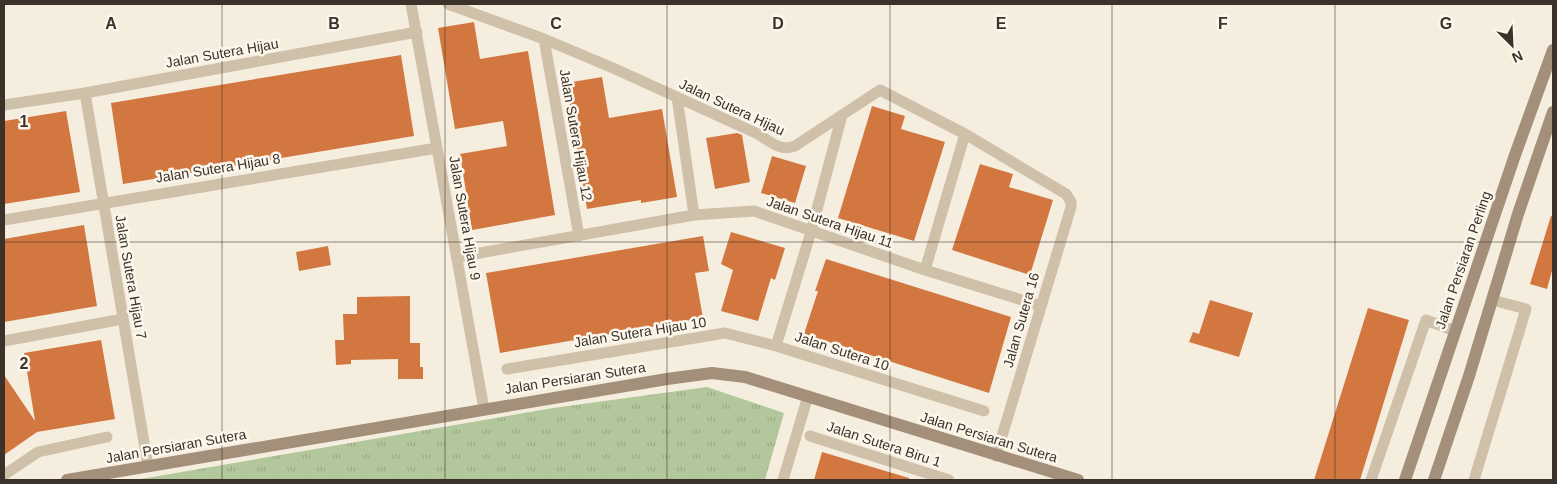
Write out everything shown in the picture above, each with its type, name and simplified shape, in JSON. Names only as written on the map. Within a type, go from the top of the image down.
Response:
[{"type":"street","points":[[411,4],[417,32]]},
{"type":"street","name":"Jalan Sutera Hijau","points":[[448,4],[544,39],[758,134],[778,147],[795,146],[880,90],[965,134],[1066,194]]},
{"type":"street","name":"Jalan Sutera Hijau","points":[[4,105],[85,93],[417,32]]},
{"type":"street","name":"Jalan Sutera Hijau 9","points":[[417,32],[484,409]]},
{"type":"street","name":"Jalan Sutera Hijau 12","points":[[544,39],[579,236]]},
{"type":"street","name":"Jalan Persiaran Perling","points":[[1405,480],[1514,155],[1553,50]]},
{"type":"street","name":"Jalan Sutera Hijau 7","points":[[85,93],[148,466]]},
{"type":"street","points":[[677,97],[694,215]]},
{"type":"street","points":[[1434,480],[1469,376],[1524,196],[1553,112]]},
{"type":"street","name":"Jalan Sutera 10","points":[[842,115],[811,232],[776,346],[984,411]]},
{"type":"street","points":[[925,270],[965,134]]},
{"type":"street","name":"Jalan Sutera Hijau 8","points":[[4,220],[103,202],[437,148]]},
{"type":"street","name":"Jalan Sutera 16","points":[[996,456],[1071,207],[1071,202],[1066,194]]},
{"type":"street","name":"Jalan Sutera Hijau 11","points":[[456,258],[694,215],[754,212],[925,270],[1041,306]]},
{"type":"street","points":[[1474,480],[1526,310],[1492,300]]},
{"type":"street","points":[[4,341],[123,319]]},
{"type":"street","points":[[1371,480],[1426,320],[1455,331]]},
{"type":"street","name":"Jalan Sutera Hijau 10","points":[[507,369],[725,333],[776,346]]},
{"type":"street","name":"Jalan Persiaran Sutera","points":[[67,480],[484,409],[667,379],[712,374],[744,377],[1078,480]]},
{"type":"street","points":[[783,480],[808,396]]},
{"type":"street","name":"Jalan Sutera Biru 1","points":[[810,436],[949,480]]},
{"type":"street","points":[[4,475],[38,452],[107,437]]},
{"type":"green space","points":[[707,387],[784,413],[765,480],[135,480],[553,408]]},
{"type":"building","points":[[474,22],[480,59],[528,51],[555,215],[472,230],[460,154],[507,146],[503,121],[455,129],[438,28]]},
{"type":"building","points":[[401,55],[414,136],[123,184],[111,103]]},
{"type":"building","points":[[602,77],[609,118],[662,109],[677,197],[641,203],[641,200],[587,209],[566,83]]},
{"type":"building","points":[[872,106],[905,116],[901,129],[945,142],[914,241],[838,218]]},
{"type":"building","points":[[66,111],[80,192],[4,204],[4,121]]},
{"type":"building","points":[[737,133],[742,135],[750,182],[715,189],[706,138]]},
{"type":"building","points":[[772,156],[806,166],[795,203],[761,193]]},
{"type":"building","points":[[980,164],[1013,174],[1009,187],[1053,200],[1030,275],[952,250]]},
{"type":"building","points":[[1551,216],[1553,216],[1553,267],[1547,289],[1530,284]]},
{"type":"building","points":[[84,225],[97,306],[4,322],[4,239]]},
{"type":"building","points":[[731,232],[785,248],[775,280],[771,278],[758,321],[721,311],[733,270],[721,264]]},
{"type":"building","points":[[703,236],[709,271],[695,273],[703,318],[500,353],[486,273]]},
{"type":"building","points":[[328,246],[331,265],[299,271],[296,252]]},
{"type":"building","points":[[826,259],[1011,317],[989,393],[804,334],[818,291],[815,291]]},
{"type":"building","points":[[410,296],[410,343],[420,343],[420,367],[423,367],[423,379],[398,379],[398,359],[351,360],[351,364],[336,365],[335,340],[344,340],[343,314],[357,314],[357,297]]},
{"type":"building","points":[[1210,300],[1253,313],[1239,357],[1189,342],[1193,332],[1199,334]]},
{"type":"building","points":[[1368,308],[1409,320],[1360,480],[1314,480]]},
{"type":"building","points":[[101,340],[115,419],[37,432],[4,455],[4,375],[35,421],[24,353]]},
{"type":"building","points":[[822,452],[909,478],[909,480],[814,480]]}]
